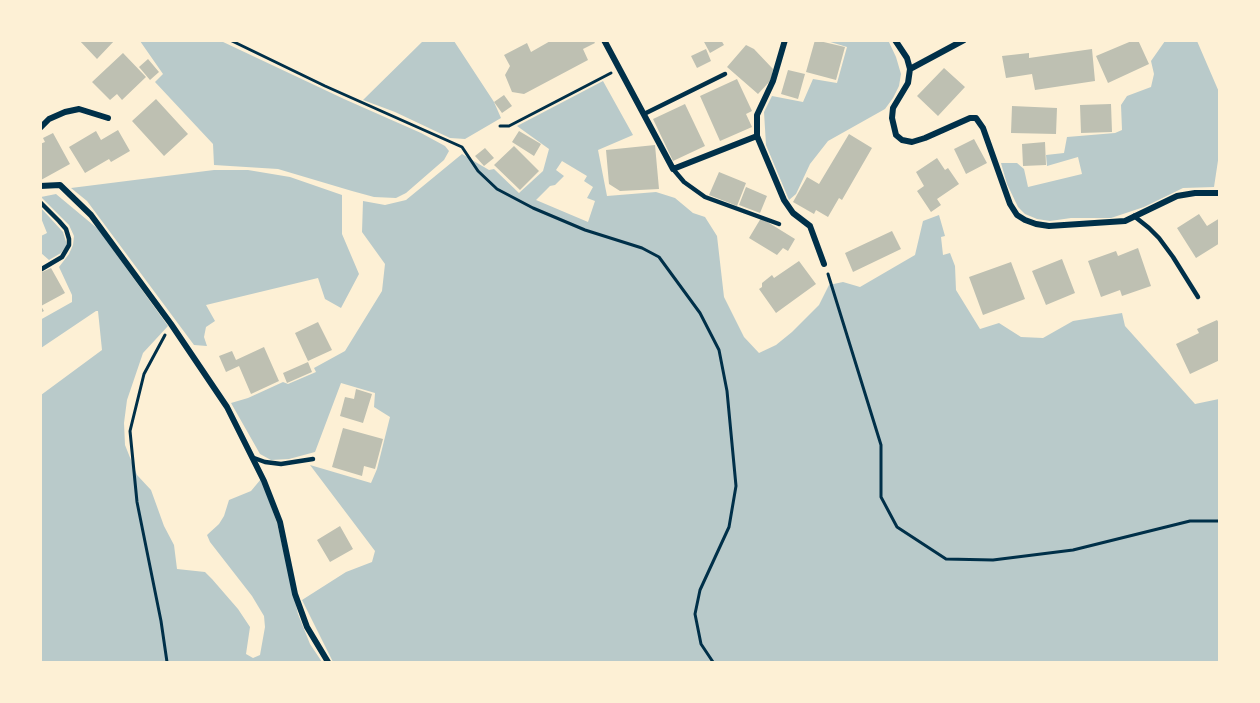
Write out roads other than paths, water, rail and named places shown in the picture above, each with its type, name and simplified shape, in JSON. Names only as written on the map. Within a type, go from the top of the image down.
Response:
[{"type":"street","points":[[604,40],[673,169],[757,136]]},
{"type":"street","points":[[785,40],[773,81],[757,115],[757,136],[784,200],[793,213],[810,226],[824,264]]},
{"type":"street","points":[[895,40],[907,58],[909,69],[908,83],[893,108],[892,118],[896,135],[902,140],[912,142],[970,118],[976,118],[983,128],[1010,204],[1025,220],[1049,225],[1125,220],[1177,196],[1220,193]]},
{"type":"street","points":[[909,69],[964,40]]},
{"type":"street","points":[[40,128],[49,120],[65,112],[79,110],[108,118]]},
{"type":"street","points":[[40,186],[60,185],[91,215],[171,324],[227,407],[254,458],[280,522],[295,594],[308,627],[328,663]]},
{"type":"lane","points":[[644,114],[725,74]]},
{"type":"lane","points":[[673,169],[684,182],[705,197],[779,224]]},
{"type":"lane","points":[[40,202],[59,221],[69,239],[69,245],[62,257],[40,270]]},
{"type":"lane","points":[[1134,216],[1159,238],[1198,297]]},
{"type":"lane","points":[[254,458],[281,464],[313,459]]}]
